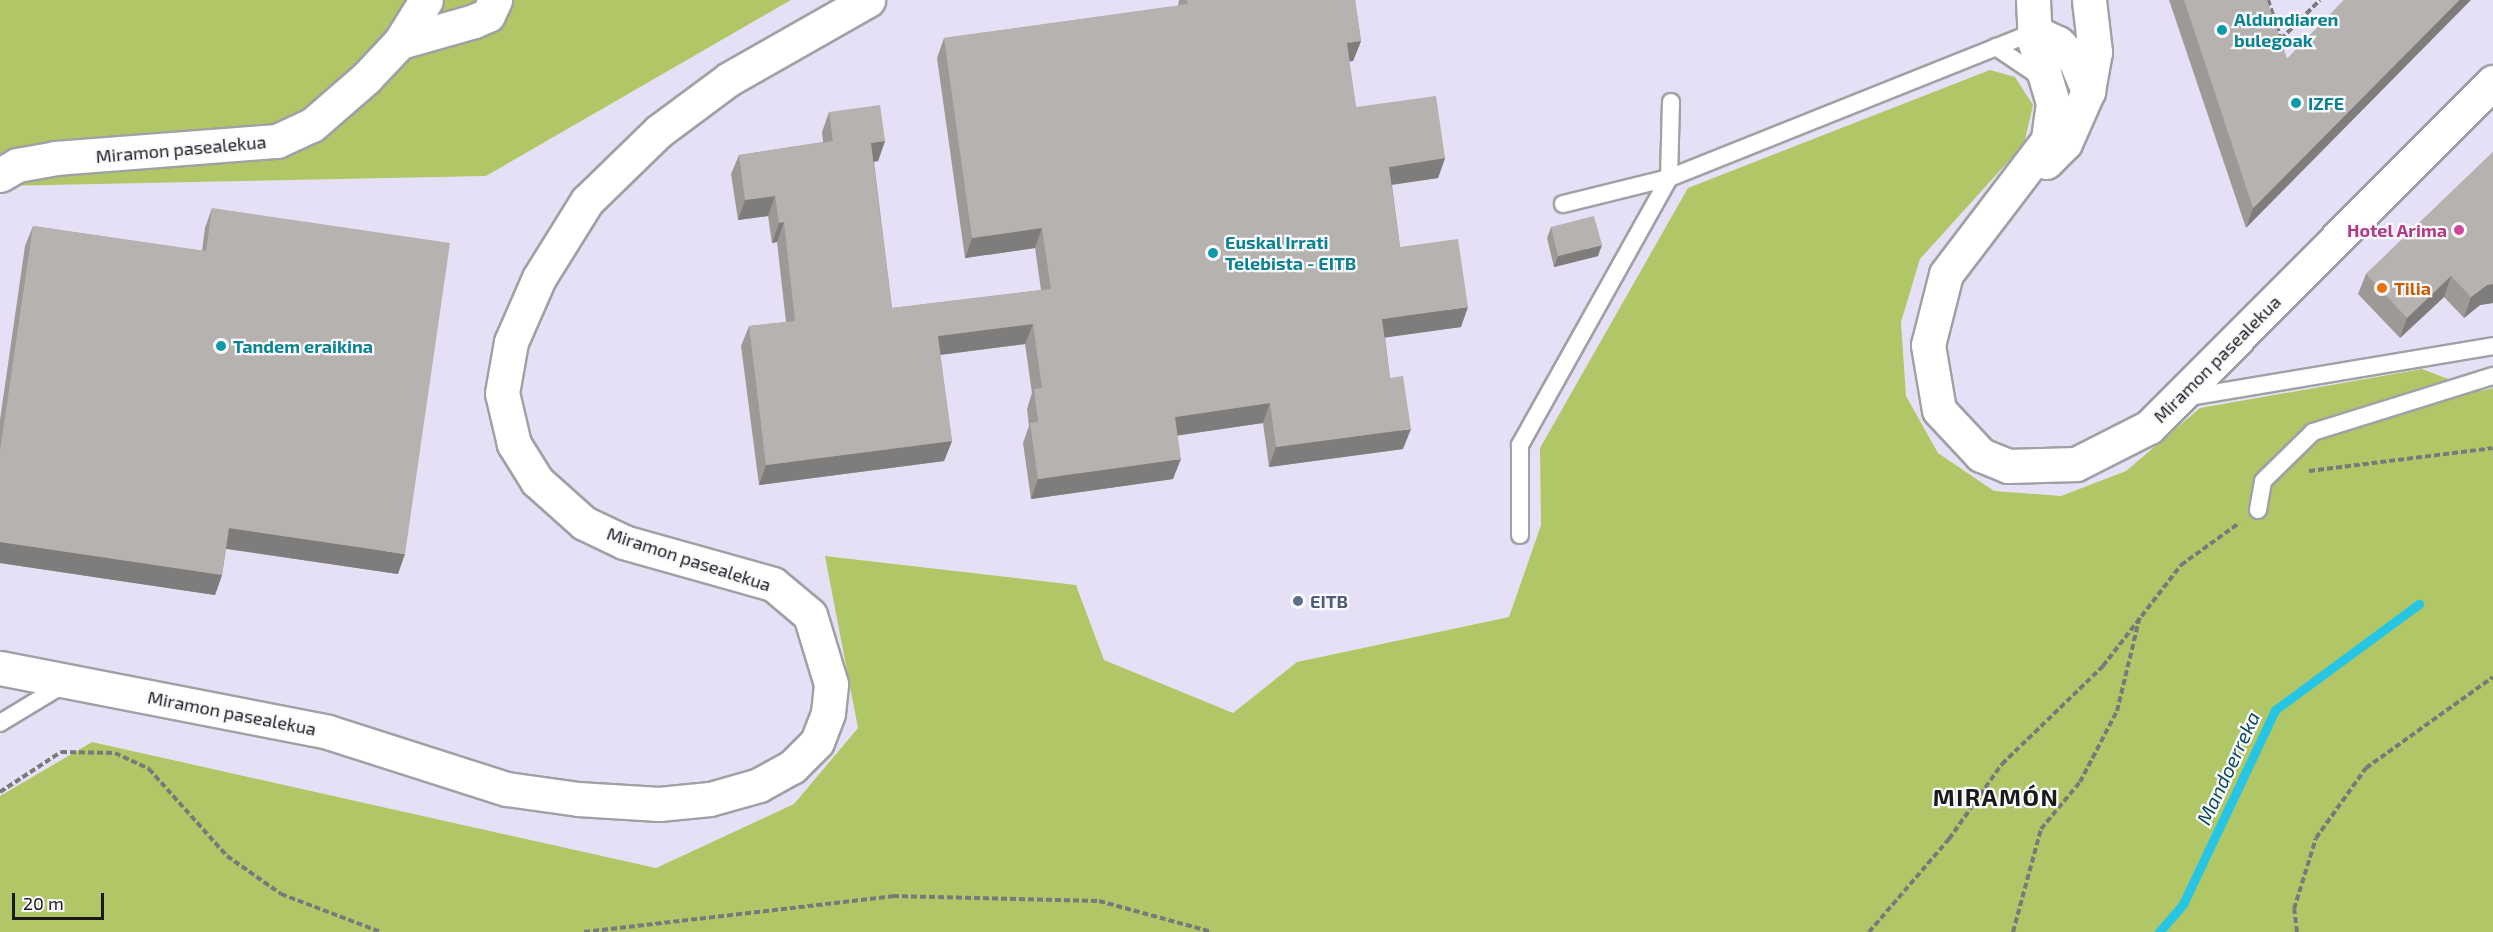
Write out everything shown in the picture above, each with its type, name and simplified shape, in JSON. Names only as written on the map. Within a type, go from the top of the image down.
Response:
[{"type":"street","name":"Miramon pasealekua","points":[[0,176],[17,165],[55,158],[277,141],[312,125],[400,42],[426,0]]},
{"type":"street","name":"Miramon pasealekua","points":[[400,42],[481,18],[495,0]]},
{"type":"street","name":"Miramon pasealekua","points":[[0,668],[328,732],[507,789],[578,799],[659,804],[710,799],[759,785],[792,767],[817,742],[828,713],[831,684],[810,615],[773,584],[624,542],[584,523],[537,482],[514,444],[502,393],[515,331],[539,278],[587,201],[659,131],[729,79],[868,0]]},
{"type":"street","name":"Miramon pasealekua","points":[[2033,0],[2023,34],[2048,85],[2054,112],[2048,140],[2027,173],[1946,274],[1928,345],[1939,410],[1981,455],[2008,466],[2042,468],[2076,464],[2110,450],[2179,399],[2493,82]]},
{"type":"street","name":"Miramon pasealekua","points":[[2027,173],[2065,142],[2088,91],[2095,52],[2089,0]]},
{"type":"street","points":[[2023,34],[2058,43],[2075,60],[2088,91]]},
{"type":"lane","points":[[1563,204],[1669,178],[1996,47],[2023,34],[2028,0]]},
{"type":"lane","points":[[1996,47],[2025,62],[2048,85]]},
{"type":"lane","points":[[1520,535],[1521,446],[1669,178],[1671,102]]},
{"type":"lane","points":[[2179,399],[2493,346]]},
{"type":"lane","points":[[2258,510],[2263,481],[2313,432],[2493,376]]},
{"type":"lane","points":[[0,723],[69,681]]},
{"type":"path","points":[[2268,0],[2281,39],[2320,0]]},
{"type":"path","points":[[2301,475],[2320,465],[2386,465],[2493,448]]},
{"type":"path","points":[[1869,932],[1949,839],[2002,764],[2103,666],[2141,612],[2181,565],[2258,510]]},
{"type":"path","points":[[2013,932],[2041,829],[2080,782],[2117,711],[2141,612]]},
{"type":"path","points":[[2297,932],[2294,909],[2316,838],[2366,768],[2493,677]]},
{"type":"path","points":[[0,792],[61,752],[115,753],[149,769],[227,855],[281,894],[361,929],[381,932]]},
{"type":"path","points":[[584,932],[893,896],[1099,901],[1212,932]]},
{"type":"shaded area","points":[[791,0],[2493,0],[2493,388],[2481,391],[2422,369],[2200,408],[2126,471],[2061,496],[1994,491],[1938,453],[1906,396],[1901,322],[1920,259],[2024,144],[1540,448],[1541,525],[1509,617],[1297,662],[1233,713],[1104,660],[1076,585],[826,556],[858,728],[794,804],[656,868],[92,742],[0,796],[0,186],[486,176]]},
{"type":"green space","points":[[0,0],[791,0],[486,176],[0,186]]},
{"type":"green space","points":[[1990,70],[2015,77],[2033,105],[2024,144],[1920,259],[1901,322],[1906,396],[1938,453],[1994,491],[2061,496],[2126,471],[2200,408],[2422,369],[2480,391],[2493,388],[2493,932],[0,932],[0,796],[92,742],[656,868],[794,804],[858,728],[825,556],[1076,585],[1104,660],[1233,713],[1297,662],[1509,617],[1541,525],[1540,448],[1688,188]]},
{"type":"building","name":"Euskal Irrati Telebista - EITB","points":[[1187,0],[1355,0],[1361,41],[1347,43],[1356,107],[1436,96],[1445,158],[1389,167],[1400,247],[1458,239],[1468,307],[1382,319],[1390,378],[1403,376],[1411,429],[1276,447],[1270,403],[1175,417],[1181,459],[1038,479],[1030,423],[1038,422],[1034,389],[1042,388],[1033,324],[938,336],[952,441],[766,465],[749,326],[795,321],[784,222],[779,223],[775,196],[745,200],[739,155],[833,141],[829,112],[880,105],[885,141],[871,143],[892,308],[1051,289],[1042,228],[972,238],[944,38],[1188,4]]},
{"type":"building","name":"IZFE","points":[[2184,0],[2267,0],[2287,59],[2344,0],[2459,0],[2253,208]]},
{"type":"building","name":"Hotel Arima","points":[[2493,152],[2493,284],[2487,285],[2471,297],[2451,276],[2407,318],[2366,274]]},
{"type":"building","name":"Tandem eraikina","points":[[212,208],[450,243],[405,554],[229,528],[222,575],[0,542],[0,451],[33,226],[206,251]]},
{"type":"building","points":[[1594,216],[1602,245],[1558,256],[1551,227]]},
{"type":"waterway","name":"Mandoerreka","points":[[2159,932],[2183,904],[2275,710],[2419,604]]},
{"type":"place","name":"Aldundiaren bulegoak","points":[[2222,30]]},
{"type":"place","name":"IZFE","points":[[2296,103]]},
{"type":"place","name":"Hotel Arima","points":[[2459,230]]},
{"type":"place","name":"Euskal Irrati Telebista - EITB","points":[[1213,253]]},
{"type":"place","name":"Tilia","points":[[2382,288]]},
{"type":"place","name":"Tandem eraikina","points":[[221,346]]},
{"type":"place","name":"EITB","points":[[1298,601]]},
{"type":"district","name":"MIRAMÓN","points":[[1996,797]]}]
